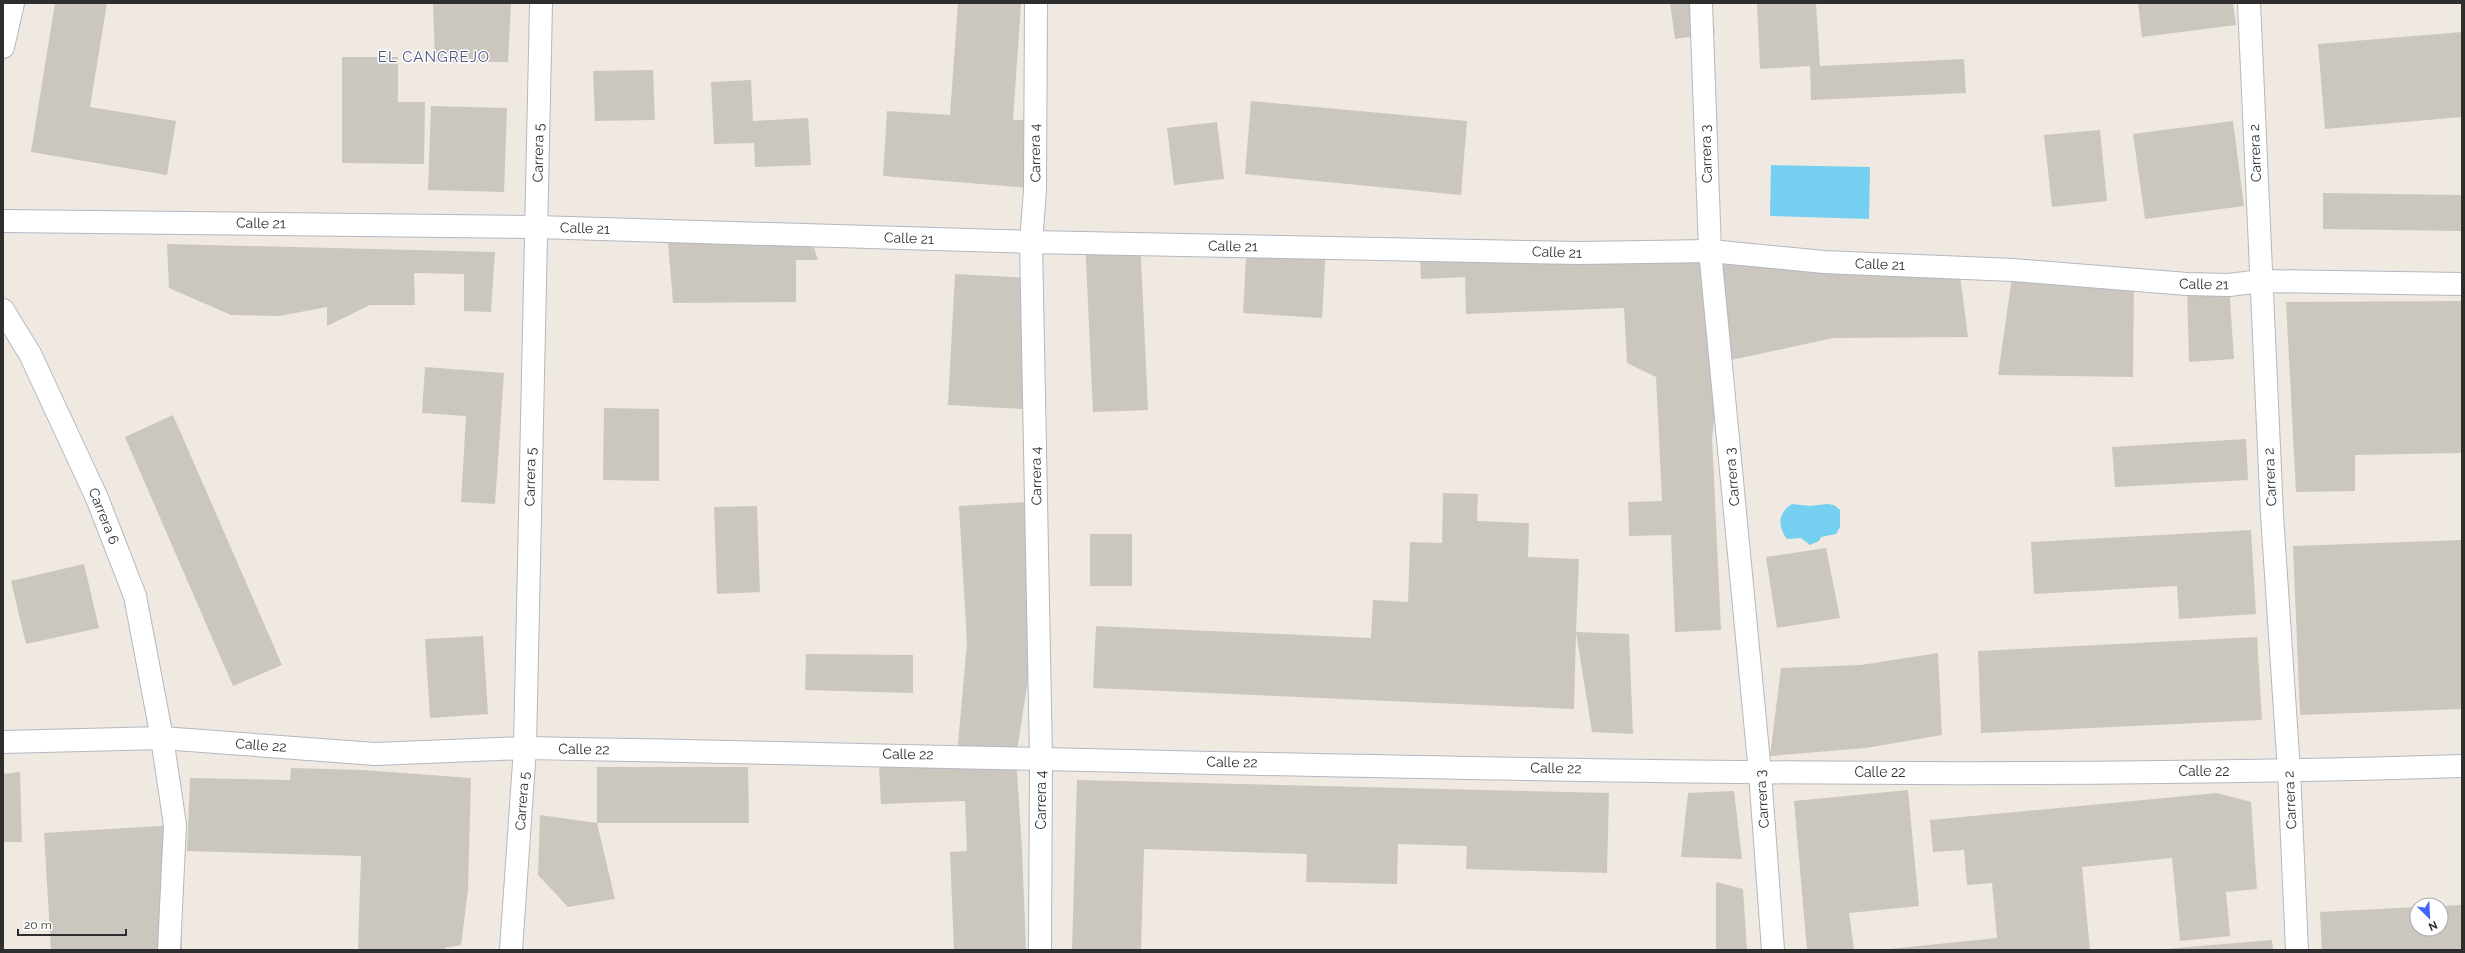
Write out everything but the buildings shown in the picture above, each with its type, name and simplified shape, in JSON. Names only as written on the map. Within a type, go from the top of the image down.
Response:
[{"type":"street","points":[[3,47],[13,3]]},
{"type":"street","name":"Carrera 5","points":[[511,950],[526,748],[541,3]]},
{"type":"street","name":"Carrera 4","points":[[1036,3],[1035,190],[1031,242],[1041,758],[1040,950]]},
{"type":"street","name":"Carrera 3","points":[[1701,3],[1710,251],[1760,773],[1773,950]]},
{"type":"street","name":"Carrera 2","points":[[2249,3],[2272,515],[2289,771],[2297,950]]},
{"type":"street","name":"Calle 21","points":[[3,221],[536,226],[1031,242],[1580,253],[1710,251],[1824,262],[2013,270],[2187,284],[2229,285],[2261,281],[2462,284]]},
{"type":"street","name":"Carrera 6","points":[[3,310],[30,354],[97,498],[135,596],[162,738],[175,825],[169,950]]},
{"type":"street","name":"Calle 22","points":[[3,742],[162,738],[376,754],[526,748],[1760,773],[2289,771],[2462,766]]},
{"type":"water","points":[[1771,165],[1870,167],[1869,219],[1770,216]]},
{"type":"water","points":[[1792,504],[1810,506],[1827,504],[1834,505],[1840,510],[1840,527],[1836,534],[1821,537],[1819,541],[1810,545],[1801,538],[1787,539],[1782,530],[1780,520],[1787,508]]},
{"type":"district","name":"EL CANGREJO","points":[[434,57]]}]
